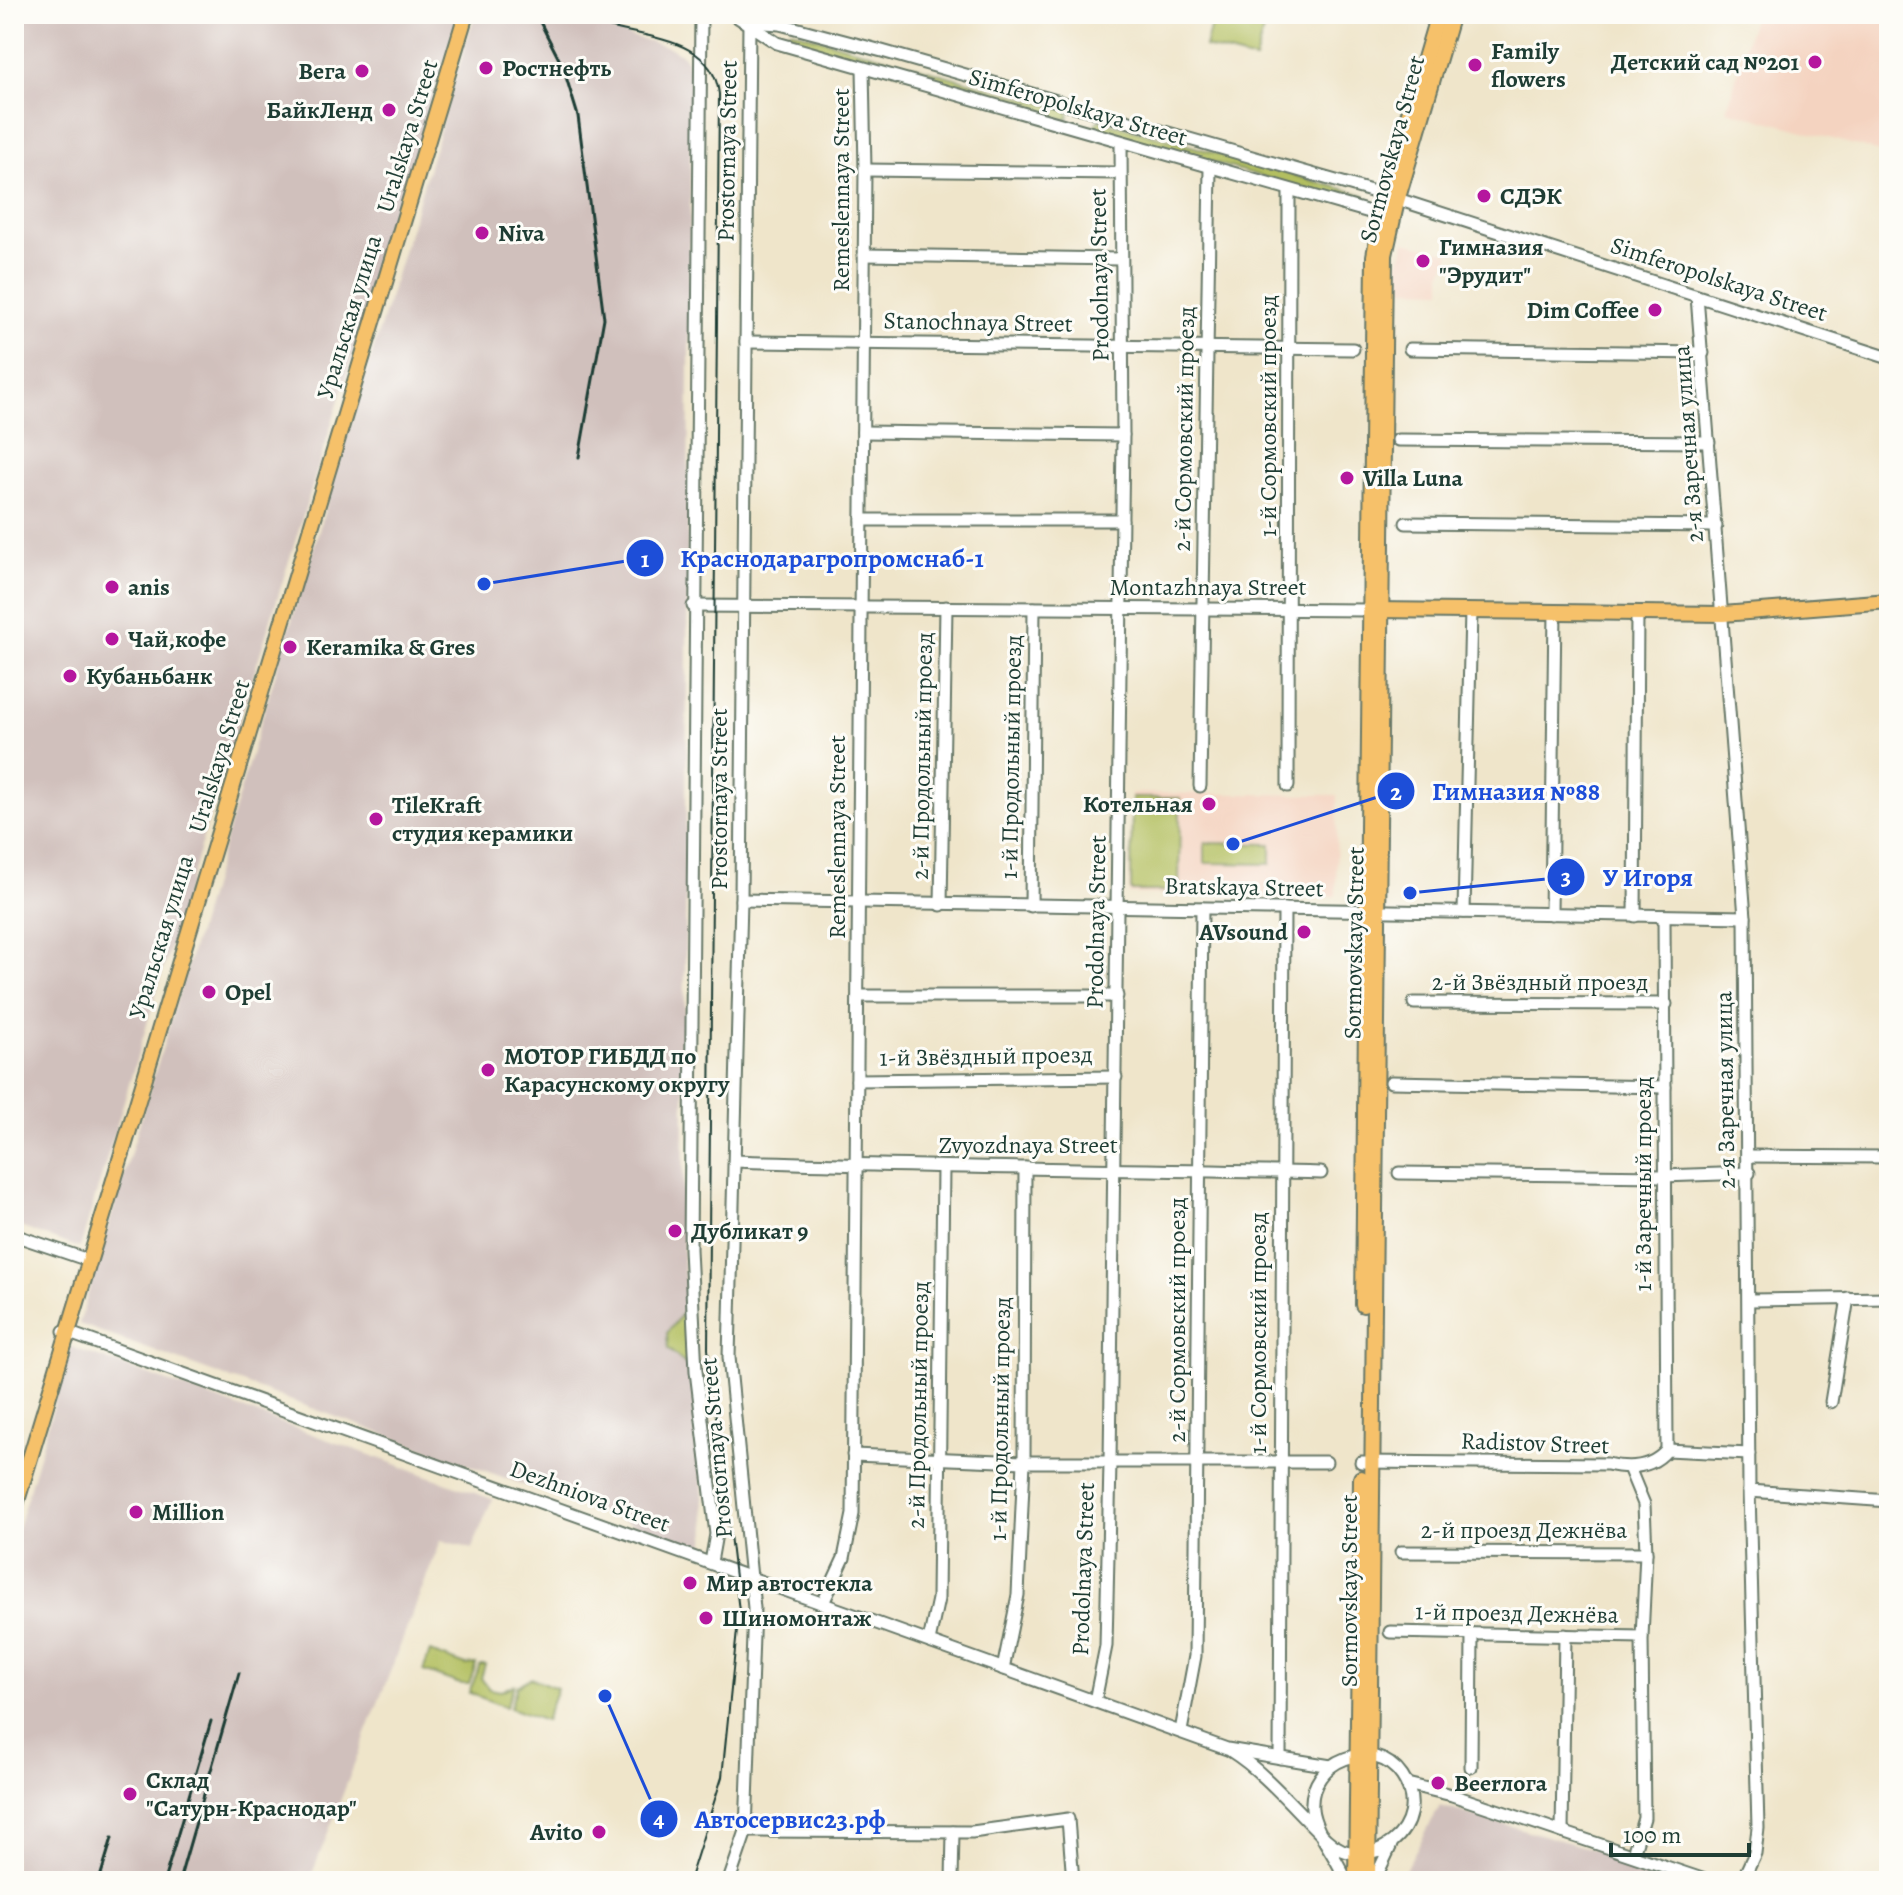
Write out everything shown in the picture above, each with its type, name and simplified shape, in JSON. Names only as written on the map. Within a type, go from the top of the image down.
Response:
[{"type":"main road","name":"Uralskaya Street","points":[[14,1508],[464,14]]},
{"type":"main road","name":"Sormovskaya Street","points":[[1356,1881],[1363,1854],[1375,610],[1385,255],[1391,198],[1438,14]]},
{"type":"main road","name":"Sormovskaya Street","points":[[1375,610],[1374,256],[1380,215],[1391,198],[1452,14]]},
{"type":"main road","name":"Montazhnaya Street","points":[[1375,610],[1723,614],[1889,601]]},
{"type":"main road","name":"Sormovskaya Street","points":[[1363,1854],[1371,1881]]},
{"type":"street","name":"Prostornaya Street","points":[[701,14],[693,606],[690,1249],[696,1371],[716,1534],[711,1562]]},
{"type":"street","name":"Simferopolskaya Street","points":[[733,14],[777,43],[1380,215]]},
{"type":"street","name":"Prostornaya Street","points":[[729,1881],[746,1831],[754,1648],[729,1357],[741,900],[741,606],[749,22]]},
{"type":"street","name":"Simferopolskaya Street","points":[[749,22],[780,24],[1537,241],[1889,358]]},
{"type":"street","name":"Remeslennaya Street","points":[[824,1601],[850,1538],[853,1455],[865,170],[863,68]]},
{"type":"street","points":[[1083,131],[1088,110]]},
{"type":"street","name":"Prodolnaya Street","points":[[1095,1701],[1106,1646],[1110,1463],[1123,435],[1119,259],[1121,142]]},
{"type":"street","name":"2-й Сормовский проезд","points":[[1200,786],[1210,168]]},
{"type":"street","points":[[865,170],[1120,173]]},
{"type":"street","name":"1-й Сормовский проезд","points":[[1288,786],[1289,190]]},
{"type":"street","points":[[864,255],[1119,259]]},
{"type":"street","name":"2-я Заречная улица","points":[[1697,296],[1745,917],[1749,1491],[1758,1828],[1755,1853],[1742,1881]]},
{"type":"street","name":"Stanochnaya Street","points":[[746,342],[1353,349]]},
{"type":"street","points":[[1410,349],[1703,353]]},
{"type":"street","points":[[863,432],[1123,435]]},
{"type":"street","points":[[1398,440],[1709,442]]},
{"type":"street","points":[[862,520],[1122,520]]},
{"type":"street","points":[[1406,523],[1716,526]]},
{"type":"street","name":"Montazhnaya Street","points":[[693,606],[1375,610]]},
{"type":"street","name":"2-й Продольный проезд","points":[[941,905],[946,607]]},
{"type":"street","name":"1-й Продольный проезд","points":[[1031,906],[1034,608]]},
{"type":"street","points":[[1464,912],[1471,611]]},
{"type":"street","points":[[1551,914],[1555,611]]},
{"type":"street","points":[[1635,916],[1637,613]]},
{"type":"street","name":"Bratskaya Street","points":[[741,900],[1745,917]]},
{"type":"street","name":"2-й Сормовский проезд","points":[[1181,1731],[1195,1656],[1202,908]]},
{"type":"street","name":"1-й Сормовский проезд","points":[[1280,1758],[1284,909]]},
{"type":"street","name":"1-й Заречный проезд","points":[[1664,917],[1663,1176],[1667,1450]]},
{"type":"street","points":[[859,996],[1117,996]]},
{"type":"street","name":"2-й Звёздный проезд","points":[[1414,1003],[1666,1004]]},
{"type":"street","name":"1-й Звёздный проезд","points":[[857,1080],[1116,1077]]},
{"type":"street","points":[[1391,1082],[1665,1087]]},
{"type":"street","points":[[1747,1156],[1889,1157]]},
{"type":"street","name":"Zvyozdnaya Street","points":[[735,1161],[943,1168],[1114,1167],[1321,1173]]},
{"type":"street","name":"2-й Продольный проезд","points":[[929,1641],[938,1599],[943,1168]]},
{"type":"street","name":"1-й Продольный проезд","points":[[1003,1669],[1018,1595],[1024,1462],[1025,1168]]},
{"type":"street","points":[[1399,1173],[1663,1176],[1749,1173]]},
{"type":"street","points":[[14,1235],[87,1259]]},
{"type":"street","points":[[1831,1402],[1848,1298]]},
{"type":"street","points":[[1749,1300],[1889,1298]]},
{"type":"street","name":"Dezhniova Street","points":[[65,1331],[824,1601],[1227,1749],[1331,1766]]},
{"type":"street","points":[[1667,1450],[1749,1454]]},
{"type":"street","name":"Radistov Street","points":[[1366,1462],[1607,1464],[1630,1470],[1660,1458],[1667,1450]]},
{"type":"street","points":[[853,1455],[1024,1462],[1326,1462]]},
{"type":"street","points":[[1630,1470],[1644,1504],[1646,1553],[1642,1637],[1644,1818],[1633,1854]]},
{"type":"street","points":[[1749,1491],[1889,1501]]},
{"type":"street","name":"2-й проезд Дежнёва","points":[[1401,1552],[1646,1553]]},
{"type":"street","name":"1-й проезд Дежнёва","points":[[1390,1632],[1642,1637]]},
{"type":"street","points":[[1471,1767],[1472,1634]]},
{"type":"street","points":[[1562,1832],[1565,1635]]},
{"type":"street","points":[[1227,1749],[1242,1758],[1340,1849],[1363,1854],[1392,1844]]},
{"type":"street","points":[[1346,1881],[1314,1818],[1313,1799],[1319,1781],[1331,1766],[1364,1755],[1394,1767],[1407,1784],[1411,1804],[1409,1819],[1371,1881]]},
{"type":"street","points":[[1407,1784],[1452,1795],[1708,1881]]},
{"type":"street","points":[[746,1831],[953,1832],[1068,1819],[1073,1881]]},
{"type":"street","points":[[952,1881],[953,1832]]},
{"type":"shaded area","points":[[14,14],[459,14],[201,844],[80,1248],[14,1225]]},
{"type":"shaded area","points":[[475,14],[555,14],[669,47],[684,56],[691,74],[683,1261],[706,1530],[704,1550],[79,1324]]},
{"type":"shaded area","name":"Детский сад №201","points":[[1754,14],[1889,14],[1889,121],[1880,152],[1727,110]]},
{"type":"shaded area","name":"Гимназия \"Эрудит\"","points":[[1405,242],[1450,253],[1442,274],[1442,290],[1397,289],[1397,269]]},
{"type":"shaded area","points":[[1131,793],[1337,795],[1336,896],[1129,894]]},
{"type":"shaded area","points":[[71,1347],[492,1499],[472,1549],[441,1540],[312,1874],[328,1881],[14,1881],[14,1541]]},
{"type":"shaded area","points":[[1440,1806],[1677,1873],[1677,1881],[1399,1881]]},
{"type":"green space","points":[[1214,14],[1264,27],[1255,60],[1205,47]]},
{"type":"green space","points":[[790,30],[1065,110],[1069,113],[1068,119],[788,40],[786,35]]},
{"type":"green space","points":[[1099,120],[1364,195],[1361,205],[1097,129],[1095,124]]},
{"type":"green space","points":[[1132,798],[1180,798],[1179,891],[1131,891]]},
{"type":"green space","points":[[1205,843],[1271,844],[1271,864],[1205,863]]},
{"type":"green space","points":[[684,1310],[688,1366],[668,1349],[667,1333]]},
{"type":"green space","points":[[430,1652],[466,1665],[476,1664],[469,1684],[460,1684],[423,1671]]},
{"type":"green space","points":[[480,1665],[485,1665],[481,1678],[489,1689],[501,1691],[514,1685],[506,1707],[469,1693]]},
{"type":"green space","points":[[531,1678],[557,1688],[545,1721],[510,1708],[517,1686]]},
{"type":"tram line","points":[[576,14],[594,23],[682,46],[699,57],[712,72],[719,94],[708,1349],[739,1611],[722,1777],[689,1881]]},
{"type":"railway","points":[[536,14],[563,67],[578,116],[604,318],[579,457]]},
{"type":"railway","points":[[179,1881],[239,1673]]},
{"type":"railway","points":[[164,1881],[211,1721]]},
{"type":"railway","points":[[99,1881],[112,1838]]},
{"type":"place","name":"Детский сад №201","points":[[1815,62]]},
{"type":"place","name":"Family flowers","points":[[1475,65]]},
{"type":"place","name":"Ростнефть","points":[[486,68]]},
{"type":"place","name":"Вега","points":[[362,71]]},
{"type":"place","name":"БайкЛенд","points":[[389,110]]},
{"type":"place","name":"СДЭК","points":[[1484,196]]},
{"type":"place","name":"Niva","points":[[482,233]]},
{"type":"place","name":"Гимназия \"Эрудит\"","points":[[1423,261]]},
{"type":"place","name":"Dim Coffee","points":[[1655,310]]},
{"type":"place","name":"Villa Luna","points":[[1347,478]]},
{"type":"place","name":"Краснодарагропромснаб-1","points":[[484,584]]},
{"type":"place","name":"anis","points":[[112,587]]},
{"type":"place","name":"Чай,кофе","points":[[112,639]]},
{"type":"place","name":"Keramika & Gres","points":[[290,647]]},
{"type":"place","name":"Кубаньбанк","points":[[70,676]]},
{"type":"place","name":"Котельная","points":[[1209,804]]},
{"type":"place","name":"TileKraft студия керамики","points":[[376,819]]},
{"type":"place","name":"Гимназия №88","points":[[1233,844]]},
{"type":"place","name":"У Игоря","points":[[1410,893]]},
{"type":"place","name":"AVsound","points":[[1304,932]]},
{"type":"place","name":"Opel","points":[[209,992]]},
{"type":"place","name":"МОТОР ГИБДД по Карасунскому округу","points":[[488,1070]]},
{"type":"place","name":"Дубликат 9","points":[[675,1231]]},
{"type":"place","name":"Million","points":[[136,1512]]},
{"type":"place","name":"Мир автостекла","points":[[690,1583]]},
{"type":"place","name":"Шиномонтаж","points":[[706,1618]]},
{"type":"place","name":"Автосервис23.рф","points":[[605,1696]]},
{"type":"place","name":"Beerлога","points":[[1438,1783]]},
{"type":"place","name":"Склад \"Сатурн-Краснодар\"","points":[[130,1794]]},
{"type":"place","name":"Avito","points":[[599,1832]]}]
